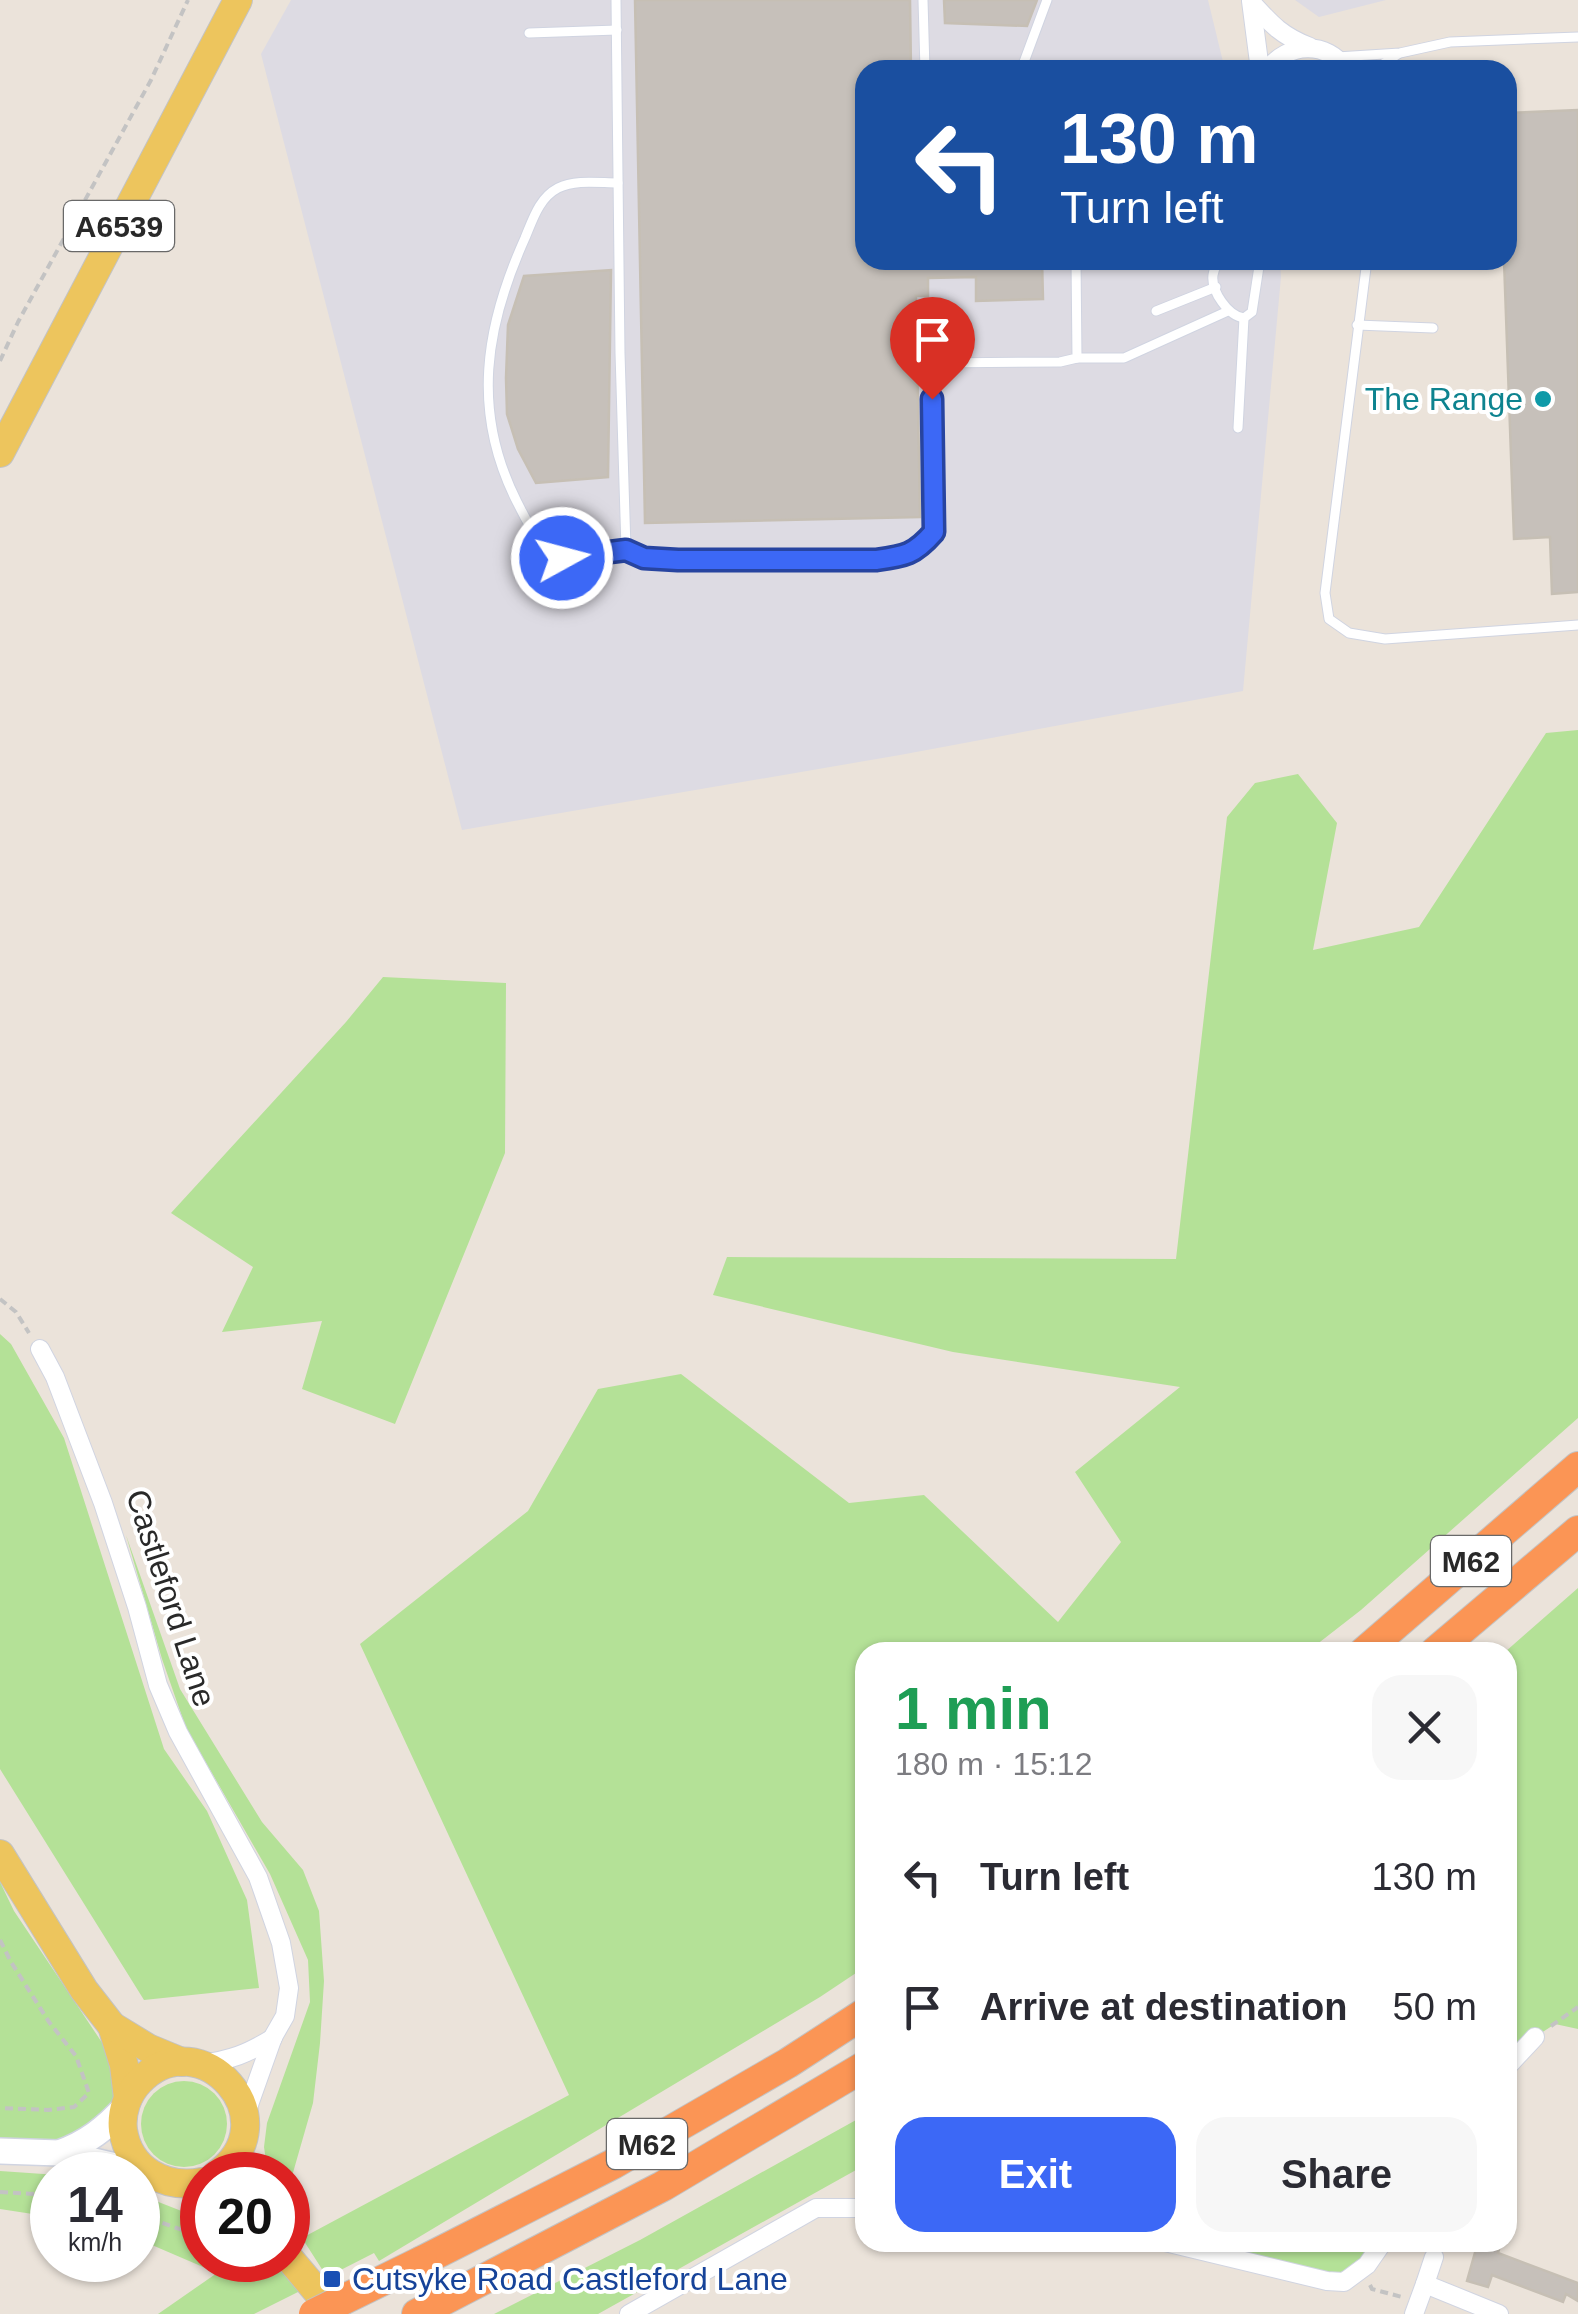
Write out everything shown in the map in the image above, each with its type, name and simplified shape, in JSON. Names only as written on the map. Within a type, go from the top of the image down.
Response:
[{"type":"highway","name":"M62","points":[[1376,1642],[1578,1467]]},
{"type":"highway","name":"M62","points":[[1447,1642],[1578,1531]]},
{"type":"highway","name":"M62","points":[[314,2314],[613,2164],[788,2063],[855,2019]]},
{"type":"highway","name":"M62","points":[[428,2309],[664,2186],[855,2072]]},
{"type":"main road","name":"A6539","points":[[0,453],[238,0]]},
{"type":"main road","points":[[0,1854],[84,1990],[112,2026],[148,2048],[219,2072],[230,2082],[243,2106],[248,2152]]},
{"type":"main road","points":[[112,2026],[124,2065],[123,2127],[130,2152]]},
{"type":"main road","points":[[62,2152],[106,2128],[133,2089],[150,2073],[163,2066],[191,2063]]},
{"type":"main road","points":[[238,2152],[245,2126]]},
{"type":"main road","points":[[0,2151],[30,2152]]},
{"type":"main road","points":[[309,2282],[336,2314]]},
{"type":"street","points":[[1252,2],[1289,39],[1327,52],[1336,60]]},
{"type":"street","points":[[1252,2],[1262,60]]},
{"type":"street","points":[[1275,60],[1295,49],[1311,48]]},
{"type":"street","name":"Castleford Lane","points":[[40,1350],[55,1377],[104,1503],[158,1685],[178,1732],[258,1876],[281,1944],[289,1988],[285,2016],[273,2037],[245,2126]]},
{"type":"street","points":[[191,2063],[246,2054],[273,2037]]},
{"type":"street","points":[[1517,2056],[1534,2037]]},
{"type":"street","points":[[629,2314],[816,2208],[855,2208]]},
{"type":"street","points":[[1207,2252],[1344,2282],[1367,2266],[1376,2252]]},
{"type":"street","points":[[1434,2257],[1419,2300],[1499,2314]]},
{"type":"lane","points":[[616,0],[626,550]]},
{"type":"lane","points":[[923,0],[925,60]]},
{"type":"lane","points":[[1025,60],[1047,0]]},
{"type":"lane","points":[[529,33],[616,30]]},
{"type":"lane","points":[[1362,60],[1450,42],[1578,37]]},
{"type":"lane","points":[[1389,60],[1400,53]]},
{"type":"lane","points":[[618,183],[574,183],[556,189],[540,203],[516,258],[494,325],[487,400],[497,457],[529,526],[545,547],[562,558],[626,550],[644,558],[678,560],[876,560],[906,556],[919,548],[934,532],[930,312]]},
{"type":"lane","points":[[1076,270],[1077,358]]},
{"type":"lane","points":[[1214,270],[1212,280],[1228,311],[1237,318],[1252,312],[1258,270]]},
{"type":"lane","points":[[1366,270],[1324,593],[1329,619],[1349,633],[1385,638],[1578,624]]},
{"type":"lane","points":[[1156,312],[1216,286]]},
{"type":"lane","points":[[931,363],[1124,358],[1228,311]]},
{"type":"lane","points":[[1238,428],[1244,318]]},
{"type":"lane","points":[[1358,326],[1432,328]]},
{"type":"path","points":[[0,360],[151,80],[188,0]]},
{"type":"path","points":[[0,1299],[16,1312],[40,1350]]},
{"type":"path","points":[[0,1940],[49,2022],[76,2056],[89,2093],[74,2108],[0,2108]]},
{"type":"path","points":[[1534,2037],[1578,2006]]},
{"type":"path","points":[[0,2192],[30,2194]]},
{"type":"path","points":[[1367,2266],[1372,2289],[1419,2300]]},
{"type":"shaded area","points":[[291,0],[1208,0],[1223,60],[855,60],[855,270],[1281,270],[1243,691],[462,830],[261,54]]},
{"type":"shaded area","points":[[1295,0],[1386,0],[1319,17]]},
{"type":"green space","points":[[1578,730],[1578,1418],[1320,1642],[855,1642],[855,1974],[379,2261],[374,2253],[327,2277],[310,2250],[310,2234],[569,2095],[360,1644],[528,1511],[598,1389],[681,1374],[849,1503],[924,1495],[1058,1622],[1121,1542],[1075,1472],[1180,1387],[953,1352],[713,1295],[727,1257],[1176,1259],[1227,817],[1255,783],[1298,774],[1337,823],[1313,950],[1419,927],[1546,733]]},
{"type":"green space","points":[[383,977],[506,983],[505,1153],[395,1424],[302,1389],[322,1321],[222,1332],[253,1267],[171,1213]]},
{"type":"green space","points":[[0,1334],[11,1344],[64,1438],[164,1749],[207,1811],[247,1900],[259,1988],[144,2000],[0,1769]]},
{"type":"green space","points":[[126,1535],[180,1689],[262,1822],[303,1870],[319,1911],[324,1981],[320,2043],[313,2103],[299,2152],[265,2152],[264,2147],[267,2123],[310,2002],[308,1960],[270,1874],[186,1728]]},
{"type":"green space","points":[[1578,1588],[1578,2029],[1555,2024],[1535,2037],[1517,2056],[1517,1642]]},
{"type":"green space","points":[[0,1882],[14,1911],[113,2059],[117,2101],[72,2141],[0,2143]]},
{"type":"green space","points":[[176,2082],[192,2082],[208,2089],[219,2100],[226,2116],[226,2132],[216,2152],[180,2152],[180,2166],[160,2159],[160,2152],[152,2152],[142,2132],[142,2116],[149,2100],[160,2089]]},
{"type":"green space","points":[[855,2121],[855,2171],[598,2314],[494,2314],[640,2240]]},
{"type":"green space","points":[[0,2171],[30,2173],[30,2214],[0,2209]]},
{"type":"green space","points":[[160,2203],[180,2210],[180,2257],[160,2248]]},
{"type":"green space","points":[[1215,2252],[1372,2252],[1343,2280]]},
{"type":"green space","points":[[204,2282],[291,2282],[300,2291],[254,2314],[158,2314]]},
{"type":"building","points":[[635,0],[910,0],[911,60],[855,60],[855,270],[1042,270],[1043,299],[976,301],[976,277],[928,278],[928,296],[916,296],[920,517],[645,523]]},
{"type":"building","points":[[944,0],[1037,0],[1027,26],[945,23]]},
{"type":"building","name":"The Range","points":[[1578,110],[1578,592],[1552,594],[1550,537],[1514,539],[1504,270],[1517,270],[1517,113]]},
{"type":"building","points":[[611,270],[608,477],[536,483],[518,449],[507,414],[508,325],[524,276]]},
{"type":"building","points":[[1475,2252],[1498,2252],[1578,2283],[1578,2301],[1566,2294],[1563,2302],[1492,2275],[1488,2287],[1467,2281]]},
{"type":"place","name":"The Range","points":[[1543,399]]},
{"type":"place","name":"Cutsyke Road Castleford Lane","points":[[332,2279]]},
{"type":"route","points":[[562,558],[626,550],[644,558],[678,560],[876,560],[906,556],[934,532],[932,399]]}]
